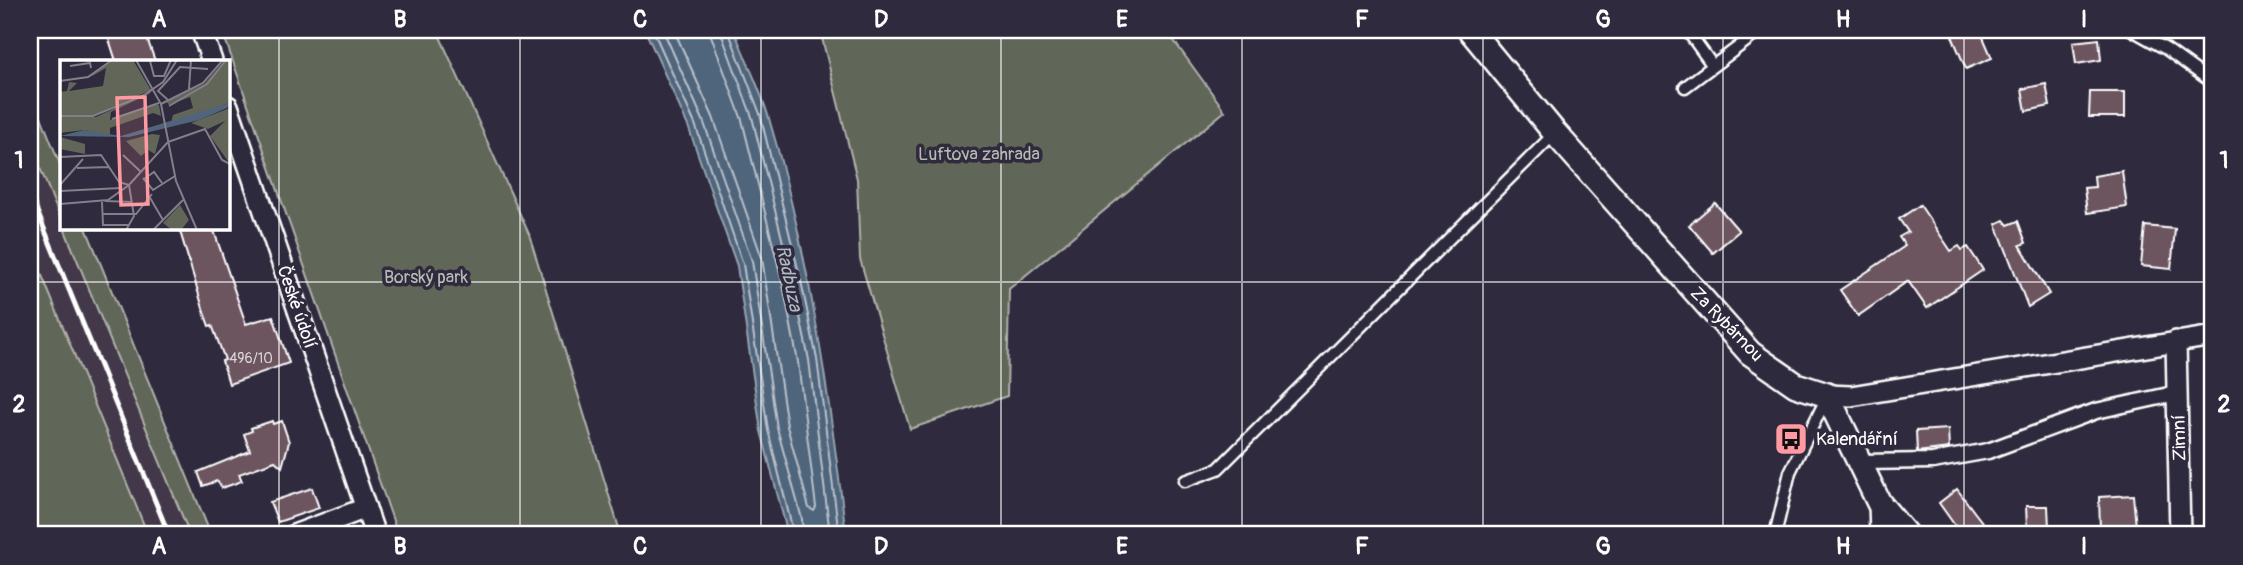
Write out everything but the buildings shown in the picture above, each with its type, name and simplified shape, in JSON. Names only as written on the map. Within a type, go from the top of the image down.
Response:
[{"type":"street","points":[[201,30],[212,60]]},
{"type":"street","name":"Za Rybárnou","points":[[1470,30],[1555,133],[1749,353],[1796,385],[1827,395],[1851,396],[2213,336]]},
{"type":"street","name":"České údolí","points":[[229,109],[375,535]]},
{"type":"street","name":"Zimní","points":[[2176,341],[2180,535]]},
{"type":"street","points":[[1860,463],[1922,462],[1988,451],[2096,411],[2178,393]]},
{"type":"street","points":[[1827,395],[1879,503],[1906,535]]},
{"type":"street","points":[[1879,503],[1880,535]]},
{"type":"street","points":[[294,535],[366,508]]},
{"type":"lane","points":[[1687,30],[1713,66]]},
{"type":"lane","points":[[1685,87],[1761,30]]},
{"type":"lane","points":[[2132,30],[2166,49],[2213,83]]},
{"type":"lane","points":[[1185,481],[1218,469],[1555,133]]},
{"type":"lane","points":[[1775,535],[1790,472],[1827,395]]},
{"type":"shaded area","points":[[30,143],[60,218],[60,229],[64,229],[190,535],[148,535],[30,246]]},
{"type":"green space","name":"Borský park","points":[[222,30],[437,30],[529,234],[618,525],[618,535],[398,535]]},
{"type":"green space","name":"Luftova zahrada","points":[[820,30],[1166,30],[1225,111],[1009,289],[1007,396],[910,429],[860,259],[857,179]]},
{"type":"green space","points":[[30,89],[60,164],[60,218],[30,143]]},
{"type":"green space","points":[[64,229],[86,229],[211,535],[190,535]]},
{"type":"green space","points":[[30,246],[148,535],[30,535]]},
{"type":"water","name":"Radbuza","points":[[645,30],[734,30],[760,93],[782,167],[806,271],[825,376],[846,535],[788,535],[761,431],[737,266],[688,126]]},
{"type":"railway","points":[[30,194],[169,535]]},
{"type":"place","name":"Kalendářní","points":[[1791,439]]}]
